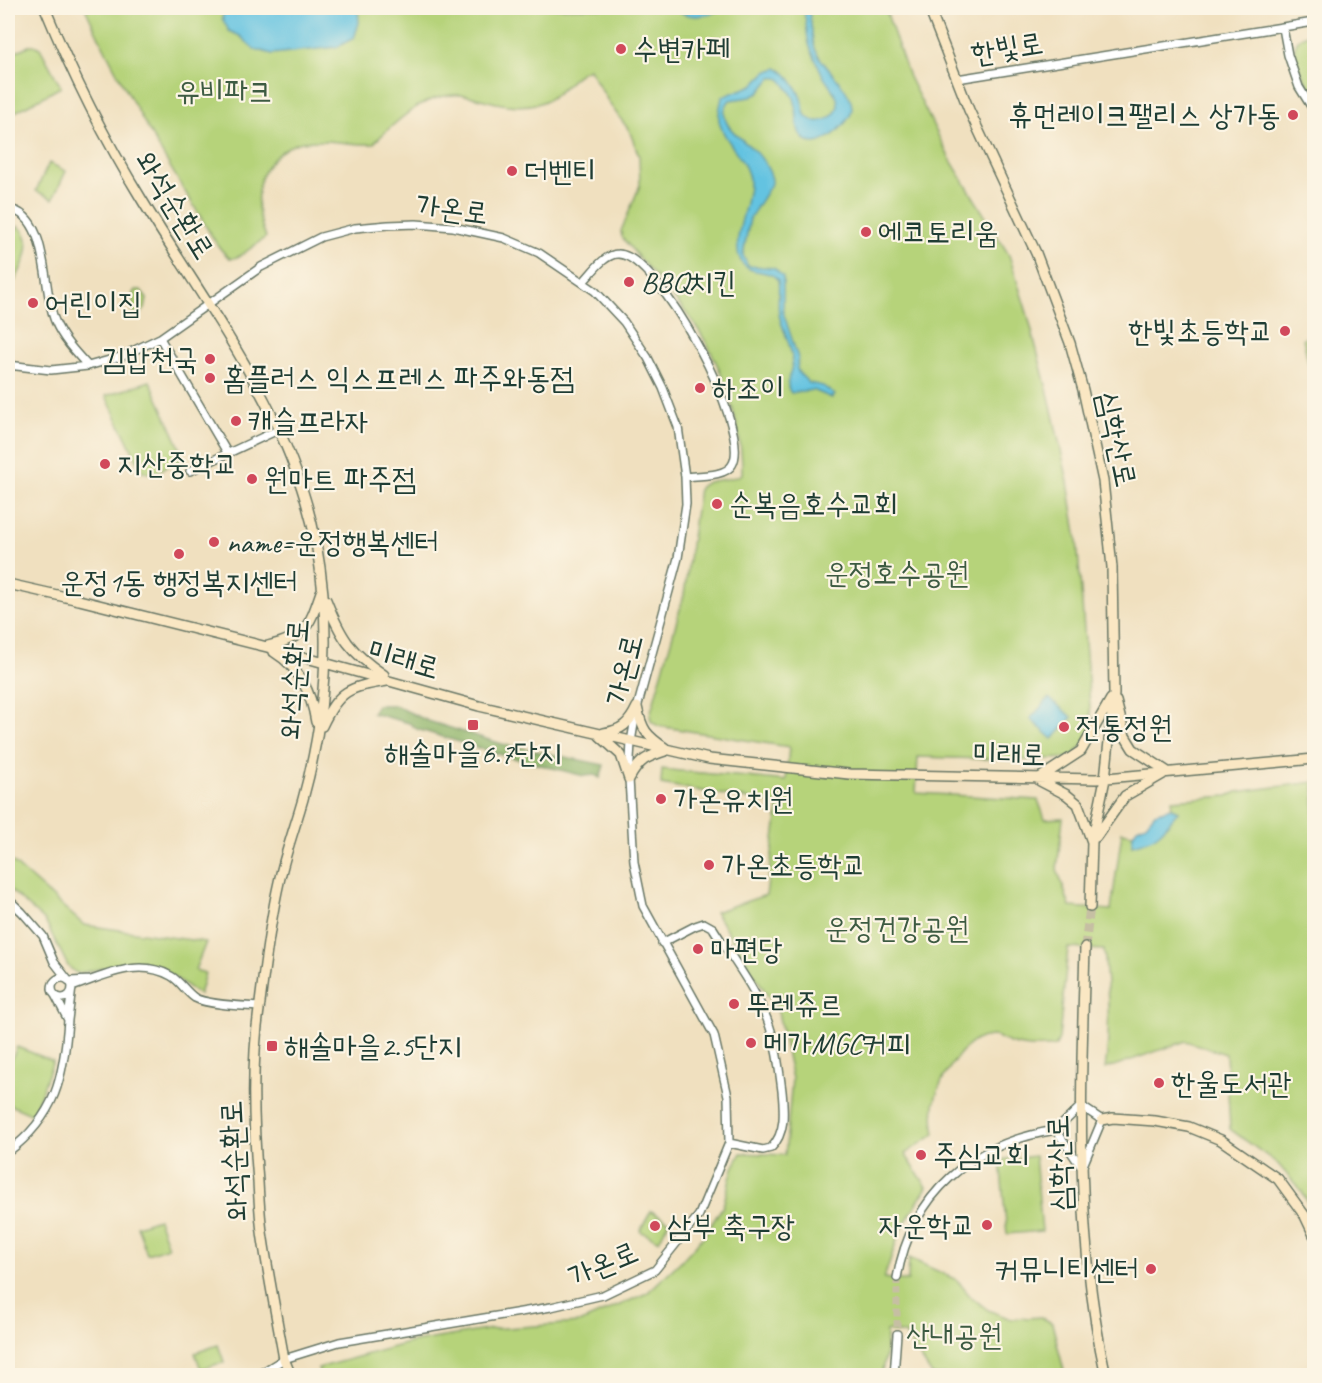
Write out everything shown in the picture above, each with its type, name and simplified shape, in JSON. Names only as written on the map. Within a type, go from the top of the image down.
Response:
[{"type":"street","name":"와석순환로","points":[[45,8],[75,76],[115,155],[245,366],[280,429],[303,492],[316,544],[322,590],[326,663],[318,733],[303,798],[279,882],[259,1007],[253,1075],[255,1155],[262,1235],[284,1359],[291,1376]]},
{"type":"street","name":"심학산로","points":[[929,8],[969,110],[1036,253],[1070,343],[1103,482],[1109,526],[1114,609],[1114,694],[1105,779],[1092,842],[1090,907]]},
{"type":"street","name":"한빛로","points":[[957,79],[1314,22]]},
{"type":"street","points":[[1283,28],[1288,55],[1299,87],[1314,111]]},
{"type":"street","points":[[8,209],[23,216],[38,238],[51,312],[61,333],[88,366]]},
{"type":"street","name":"가온로","points":[[8,365],[51,370],[88,366],[120,357],[160,338],[261,267],[308,243],[356,228],[416,224],[453,227],[504,238],[539,253],[595,291],[624,322],[648,358],[678,427],[686,504],[678,558],[637,707],[631,742],[629,779],[634,862],[643,906],[714,1035],[728,1096],[729,1143],[699,1215],[655,1270],[603,1295],[551,1307],[339,1342],[284,1359],[256,1376]]},
{"type":"street","points":[[584,282],[611,255],[628,255],[643,268],[674,304],[706,358],[729,419],[735,460],[732,466],[723,472],[685,477]]},
{"type":"street","points":[[61,333],[64,325]]},
{"type":"street","points":[[160,338],[228,454]]},
{"type":"street","points":[[190,471],[280,429]]},
{"type":"street","name":"미래로","points":[[8,584],[267,647],[479,706],[709,759],[849,774],[1038,779],[1105,779],[1314,759]]},
{"type":"street","points":[[267,647],[285,642],[303,632],[312,617],[322,590]]},
{"type":"street","points":[[322,590],[347,645],[361,660],[391,680]]},
{"type":"street","points":[[267,647],[283,657],[302,676],[313,705],[318,733]]},
{"type":"street","points":[[318,733],[332,704],[345,692],[391,680]]},
{"type":"street","points":[[1092,842],[1125,796],[1168,772],[1133,749],[1128,743],[1114,694]]},
{"type":"street","points":[[1092,842],[1074,799],[1038,779],[1081,751],[1114,694]]},
{"type":"street","points":[[598,734],[624,727],[631,721],[637,707]]},
{"type":"street","points":[[637,707],[644,731],[669,750]]},
{"type":"street","points":[[598,734],[621,755],[629,779]]},
{"type":"street","points":[[629,779],[641,761],[669,750]]},
{"type":"street","points":[[8,898],[43,936],[54,962],[70,982],[71,993],[67,997],[60,998],[55,995]]},
{"type":"street","points":[[662,943],[704,923],[712,928],[750,986],[767,1019],[778,1060],[783,1105],[782,1134],[771,1148],[763,1150],[729,1143]]},
{"type":"street","name":"심학산로","points":[[1085,947],[1081,1106],[1082,1168],[1088,1266],[1106,1376]]},
{"type":"street","points":[[54,962],[52,985],[68,1020]]},
{"type":"street","points":[[52,985],[59,978],[70,982],[91,980],[134,966],[154,969],[172,976],[195,998],[228,1005],[259,1007]]},
{"type":"street","points":[[8,1152],[28,1136],[41,1120],[56,1093],[66,1058],[70,982]]},
{"type":"street","points":[[897,1278],[907,1239],[919,1214],[954,1174],[976,1157],[996,1146],[1027,1135],[1056,1130],[1081,1106],[1102,1120],[1113,1118],[1166,1123],[1188,1127],[1221,1140],[1278,1179],[1305,1216],[1314,1234]]},
{"type":"street","points":[[1082,1168],[1102,1120]]},
{"type":"street","points":[[1056,1130],[1082,1168]]},
{"type":"street","points":[[894,1376],[897,1334]]},
{"type":"green space","points":[[85,8],[885,8],[909,77],[950,159],[1009,255],[1028,316],[1068,482],[1077,540],[1091,719],[1091,735],[1071,758],[1020,760],[918,757],[916,793],[1038,800],[1045,819],[1063,818],[1057,869],[1070,907],[1111,910],[1122,832],[1133,834],[1132,845],[1178,811],[1171,808],[1172,800],[1228,796],[1237,792],[1314,782],[1314,1213],[1302,1192],[1278,1164],[1230,1129],[1226,1054],[1186,1041],[1105,1069],[1108,1009],[1104,950],[1068,948],[1059,1038],[1056,1046],[1027,1047],[998,1037],[987,1036],[971,1043],[955,1060],[944,1077],[934,1104],[935,1134],[905,1154],[927,1187],[900,1231],[884,1278],[908,1281],[909,1258],[957,1280],[970,1296],[988,1310],[1011,1319],[1041,1317],[1052,1323],[1065,1375],[932,1375],[905,1334],[886,1331],[886,1352],[881,1375],[320,1375],[318,1368],[408,1343],[492,1329],[579,1323],[647,1293],[704,1236],[723,1206],[733,1168],[741,1153],[785,1155],[792,1079],[778,1012],[715,912],[766,895],[779,804],[661,784],[662,769],[786,781],[789,747],[658,726],[651,721],[650,715],[684,595],[699,488],[708,482],[742,474],[739,436],[728,395],[713,355],[685,311],[622,237],[621,231],[640,185],[639,156],[629,130],[611,106],[589,69],[576,76],[554,96],[540,103],[516,106],[461,95],[446,95],[432,99],[406,114],[373,144],[320,141],[302,142],[290,146],[277,155],[267,167],[259,186],[258,206],[266,237],[240,256],[231,259],[212,237],[152,136],[110,60]]},
{"type":"green space","points":[[1314,32],[1314,94],[1299,69],[1294,50],[1296,43],[1303,36]]},
{"type":"green space","points":[[31,45],[40,48],[61,87],[8,116],[8,55]]},
{"type":"green space","points":[[49,163],[66,171],[53,199],[36,191]]},
{"type":"green space","points":[[18,226],[24,232],[28,246],[24,262],[13,284],[8,281],[8,245]]},
{"type":"green space","points":[[135,290],[141,290],[147,299],[145,309],[139,315],[133,312]]},
{"type":"green space","points":[[1314,336],[1314,383],[1313,384],[1303,338]]},
{"type":"green space","points":[[150,381],[181,450],[181,460],[152,474],[142,471],[106,396]]},
{"type":"green space","points":[[377,705],[394,705],[428,721],[502,744],[604,765],[600,778],[502,755],[417,729],[409,723],[372,713]]},
{"type":"green space","points":[[8,858],[84,925],[206,942],[195,970],[205,973],[199,995],[164,971],[146,964],[123,964],[76,973],[68,966],[45,921],[8,888]]},
{"type":"green space","points":[[17,1047],[53,1061],[33,1115],[8,1104],[8,1067]]},
{"type":"green space","points":[[1035,1156],[1042,1231],[1007,1234],[1000,1160]]},
{"type":"green space","name":"삼부 축구장","points":[[651,1211],[669,1221],[659,1241],[640,1231]]},
{"type":"green space","points":[[158,1219],[168,1247],[147,1254],[137,1226]]},
{"type":"green space","points":[[218,1345],[224,1362],[201,1369],[195,1353]]},
{"type":"water","points":[[226,8],[358,8],[359,23],[354,38],[337,47],[272,54],[254,49],[240,36],[229,31],[222,18]]},
{"type":"water","points":[[673,8],[724,8],[691,16]]},
{"type":"water","points":[[803,8],[808,8],[815,49],[819,57],[847,92],[852,110],[848,119],[826,140],[812,143],[805,140],[798,130],[794,97],[783,82],[776,78],[771,78],[759,93],[751,97],[730,100],[724,115],[730,128],[757,153],[772,179],[750,218],[743,255],[748,266],[774,268],[783,277],[783,312],[798,358],[797,369],[809,383],[823,386],[835,395],[832,398],[813,390],[791,393],[789,389],[792,355],[779,314],[778,280],[769,274],[747,268],[740,259],[738,241],[749,191],[748,174],[721,128],[719,120],[722,97],[753,85],[766,72],[777,68],[794,84],[808,118],[818,121],[828,119],[835,112],[837,98],[810,48]]},
{"type":"water","points":[[1049,698],[1072,717],[1053,739],[1030,719]]},
{"type":"water","points":[[1171,808],[1178,811],[1163,829],[1154,837],[1132,845],[1133,834],[1137,828],[1146,824],[1155,813]]},
{"type":"tunnel","points":[[1085,947],[1090,907]]},
{"type":"tunnel","points":[[897,1278],[897,1334]]},
{"type":"place","name":"수변카페","points":[[621,49]]},
{"type":"place","name":"휴먼레이크팰리스 상가동","points":[[1293,115]]},
{"type":"place","name":"더벤티","points":[[512,171]]},
{"type":"place","name":"에코토리움","points":[[866,232]]},
{"type":"place","name":"BBQ치킨","points":[[629,282]]},
{"type":"place","name":"어린이집","points":[[33,303]]},
{"type":"place","name":"한빛초등학교","points":[[1285,331]]},
{"type":"place","name":"김밥천국","points":[[210,359]]},
{"type":"place","name":"홈플러스 익스프레스 파주와동점","points":[[210,378]]},
{"type":"place","name":"하조이","points":[[700,388]]},
{"type":"place","name":"캐슬프라자","points":[[236,421]]},
{"type":"place","name":"지산중학교","points":[[105,464]]},
{"type":"place","name":"원마트 파주점","points":[[252,479]]},
{"type":"place","name":"순복음호수교회","points":[[717,504]]},
{"type":"place","name":"name=운정행복센터","points":[[214,542]]},
{"type":"place","name":"운정1동 행정복지센터","points":[[179,554]]},
{"type":"place","name":"해솔마을6.7단지","points":[[473,725]]},
{"type":"place","name":"전통정원","points":[[1064,727]]},
{"type":"place","name":"가온유치원","points":[[661,799]]},
{"type":"place","name":"가온초등학교","points":[[709,865]]},
{"type":"place","name":"마편당","points":[[698,949]]},
{"type":"place","name":"뚜레쥬르","points":[[734,1004]]},
{"type":"place","name":"메가MGC커피","points":[[751,1043]]},
{"type":"place","name":"해솔마을2.5단지","points":[[272,1046]]},
{"type":"place","name":"한울도서관","points":[[1159,1083]]},
{"type":"place","name":"주심교회","points":[[921,1155]]},
{"type":"place","name":"자운학교","points":[[987,1225]]},
{"type":"place","name":"삼부 축구장","points":[[655,1226]]},
{"type":"place","name":"커뮤니티센터","points":[[1151,1269]]},
{"type":"park label","name":"유비파크","points":[[224,91]]},
{"type":"park label","name":"운정호수공원","points":[[897,573]]},
{"type":"park label","name":"운정건강공원","points":[[897,928]]},
{"type":"park label","name":"산내공원","points":[[954,1335]]}]
